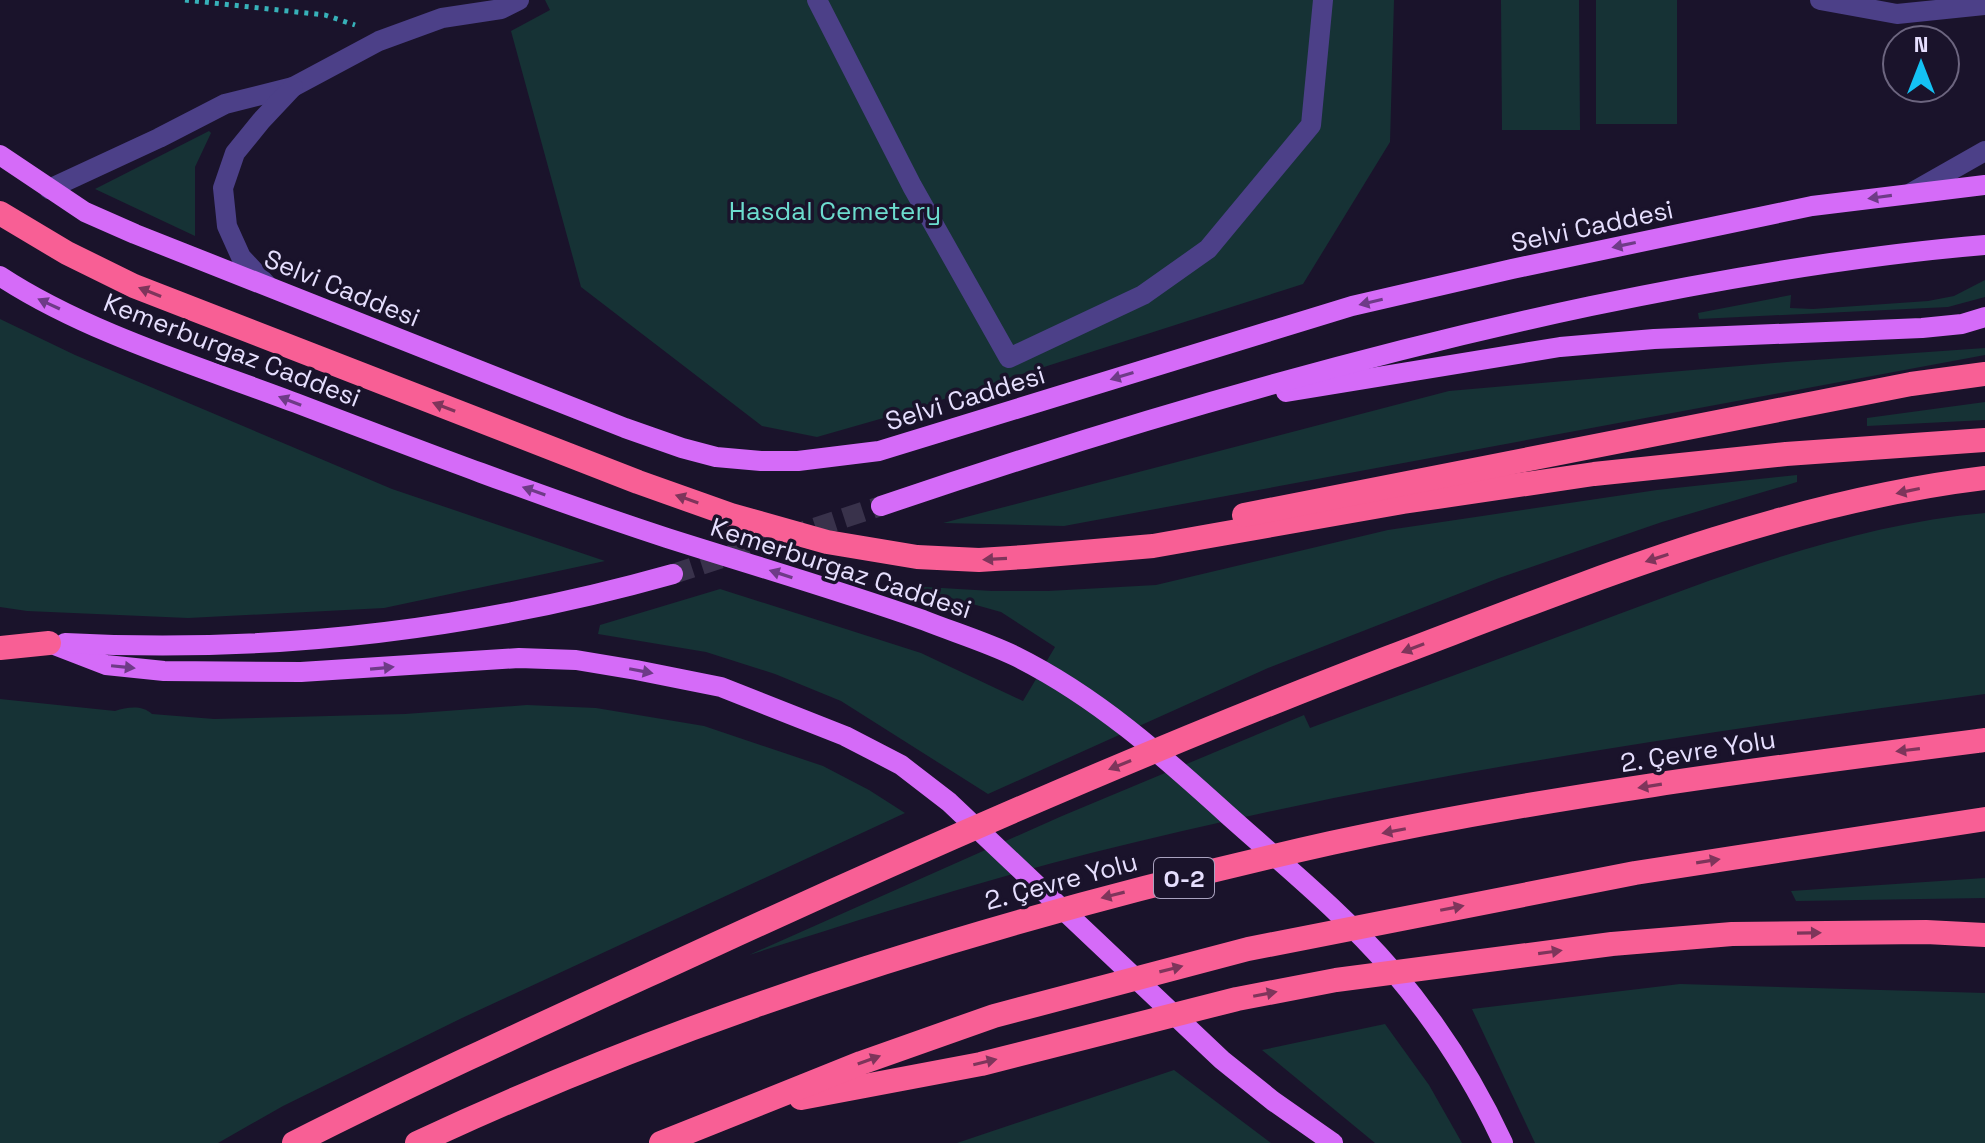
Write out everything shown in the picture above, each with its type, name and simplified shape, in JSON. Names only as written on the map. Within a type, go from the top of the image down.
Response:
[{"type":"highway","points":[[0,213],[67,253],[134,286],[638,482],[731,515],[827,542],[917,557],[979,560],[1153,546],[1403,502],[1594,474],[1786,454],[1985,440]]},
{"type":"highway","points":[[1073,552],[1686,427],[1911,384],[1985,374]]},
{"type":"highway","points":[[294,1143],[530,1029],[886,866],[1117,766],[1345,674],[1618,570],[1753,527],[1849,503],[1949,482],[1985,478]]},
{"type":"highway","points":[[0,638],[49,643]]},
{"type":"highway","points":[[0,648],[49,643]]},
{"type":"highway","name":"2. Çevre Yolu","points":[[417,1143],[481,1113],[642,1048],[892,959],[1017,920],[1335,843],[1496,812],[1654,785],[1985,740]]},
{"type":"highway","points":[[661,1143],[861,1063],[994,1016],[1248,949],[1635,873],[1985,819]]},
{"type":"highway","points":[[744,1109],[981,1064],[1237,999],[1336,980],[1612,944],[1732,934],[1926,932],[1985,935]]},
{"type":"main road","name":"Selvi Caddesi","points":[[0,155],[85,212],[123,229],[611,423],[716,457],[798,461],[879,451],[1352,306],[1812,206],[1985,185]]},
{"type":"main road","points":[[881,506],[1027,456],[1222,397],[1486,329],[1685,286],[1800,266],[1985,245]]},
{"type":"main road","name":"Kemerburgaz Caddesi","points":[[0,276],[26,293],[87,322],[441,458],[661,536],[883,606],[1013,655],[1071,688],[1142,738],[1327,904],[1391,969],[1448,1042],[1479,1091],[1503,1142]]},
{"type":"main road","points":[[1222,397],[1296,391],[1560,347],[1654,339],[1922,328],[1962,324],[1985,317]]},
{"type":"main road","points":[[49,643],[252,645],[385,634],[545,608],[673,574]]},
{"type":"main road","points":[[49,643],[106,665],[164,671],[301,672],[519,658],[576,660],[721,687],[845,736],[901,765],[949,802],[1222,1060],[1333,1143]]},
{"type":"street","points":[[442,18],[462,0]]},
{"type":"street","points":[[49,189],[225,104],[293,87],[379,41],[442,18],[501,9],[519,0]]},
{"type":"street","points":[[817,0],[912,186],[1009,358],[1143,295],[1208,249],[1311,125],[1323,0]]},
{"type":"street","points":[[1820,0],[1897,14],[1985,5]]},
{"type":"street","points":[[267,285],[241,257],[227,226],[223,188],[235,153],[293,87]]},
{"type":"street","points":[[1911,193],[1985,151]]},
{"type":"path","points":[[185,0],[325,15],[354,24],[379,41]]},
{"type":"green space","name":"Hasdal Cemetery","points":[[545,0],[1394,0],[1390,142],[1303,284],[817,437],[762,426],[581,287],[511,31],[550,10]]},
{"type":"green space","points":[[1501,0],[1579,0],[1580,130],[1502,130]]},
{"type":"green space","points":[[1596,0],[1677,0],[1677,124],[1596,124]]},
{"type":"green space","points":[[209,131],[211,133],[195,167],[195,236],[95,189]]},
{"type":"green space","points":[[1985,280],[1985,297],[1948,307],[1699,319],[1698,313],[1791,295],[1790,308],[1928,301],[1954,296]]},
{"type":"green space","points":[[0,319],[75,355],[392,489],[605,561],[384,608],[188,618],[27,611],[0,607]]},
{"type":"green space","points":[[1985,348],[1985,355],[1064,526],[943,523],[1449,391]]},
{"type":"green space","points":[[1985,402],[1985,420],[1867,426],[1867,418]]},
{"type":"green space","points":[[1797,475],[1797,482],[1662,522],[1499,578],[1268,668],[988,794],[841,701],[775,674],[706,652],[598,634],[600,625],[720,589],[921,653],[1023,701],[1055,647],[1001,612],[908,586],[1048,591],[1156,585],[1388,530],[1657,490]]},
{"type":"green space","points":[[1985,513],[1985,694],[1648,742],[1312,803],[1048,864],[749,955],[1062,816],[1304,715],[1310,728],[1787,555],[1885,529]]},
{"type":"green space","points":[[0,699],[115,711],[139,708],[152,714],[214,719],[405,714],[527,705],[596,708],[704,726],[823,766],[905,813],[462,1018],[283,1106],[218,1143],[0,1143]]},
{"type":"green space","points":[[1985,878],[1985,898],[1796,901],[1791,891]]},
{"type":"green space","points":[[1680,984],[1985,993],[1985,1143],[1535,1143],[1472,1009]]},
{"type":"green space","points":[[1385,1024],[1429,1085],[1462,1143],[1375,1143],[1262,1050]]},
{"type":"green space","points":[[1174,1070],[1271,1143],[957,1143]]},
{"type":"tunnel","points":[[673,574],[881,506]]}]
